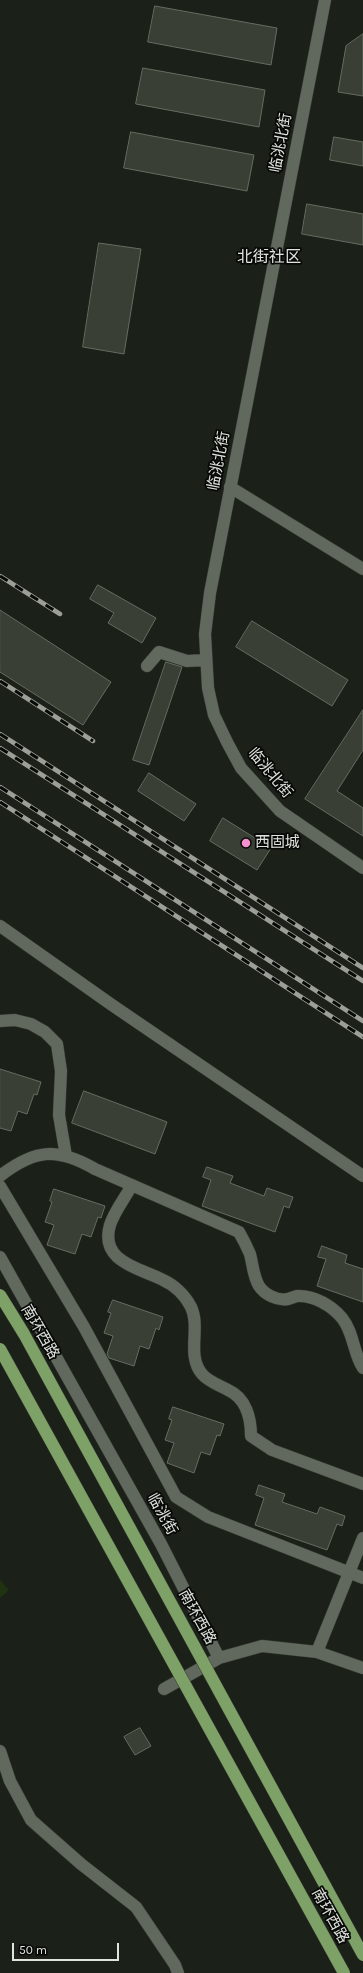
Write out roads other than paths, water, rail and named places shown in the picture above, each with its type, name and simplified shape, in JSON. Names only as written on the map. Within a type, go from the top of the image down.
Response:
[{"type":"highway","name":"南环西路","points":[[0,1295],[28,1340],[363,1955]]},
{"type":"highway","name":"南环西路","points":[[0,1349],[344,1973]]},
{"type":"street","name":"临洮北街","points":[[324,0],[210,593],[205,634],[206,660],[208,688],[214,715],[241,768],[280,811],[363,868]]},
{"type":"street","points":[[230,488],[363,569]]},
{"type":"street","points":[[147,666],[160,652],[187,661],[206,660]]},
{"type":"street","points":[[0,926],[112,1005],[363,1176]]},
{"type":"street","points":[[0,1021],[15,1020],[31,1024],[45,1032],[57,1044],[61,1071],[59,1115],[66,1156]]},
{"type":"street","points":[[0,1176],[18,1162],[37,1155],[58,1154],[77,1159],[95,1169],[239,1232],[250,1254],[255,1277],[260,1287],[267,1294],[277,1298],[287,1299],[297,1296],[315,1299],[330,1307],[343,1319],[349,1329],[355,1351],[363,1368]]},
{"type":"street","points":[[132,1185],[110,1225],[109,1236],[111,1247],[117,1257],[125,1264],[164,1280],[180,1291],[191,1307],[196,1326],[194,1355],[202,1374],[209,1381],[230,1390],[240,1399],[247,1410],[251,1422],[251,1436],[272,1450],[363,1484]]},
{"type":"street","points":[[0,1186],[84,1327],[176,1497],[208,1517],[363,1578]]},
{"type":"street","name":"临洮街","points":[[0,1257],[161,1544],[219,1658]]},
{"type":"street","points":[[318,1652],[348,1572],[363,1538]]},
{"type":"street","points":[[164,1689],[219,1658],[262,1646],[318,1652],[363,1668]]},
{"type":"street","points":[[0,1751],[10,1781],[31,1820],[81,1864],[136,1907],[175,1965],[178,1973]]},
{"type":"railway","points":[[0,576],[60,614]]},
{"type":"railway","points":[[0,681],[93,741]]},
{"type":"railway","points":[[0,734],[363,968]]},
{"type":"railway","points":[[0,748],[363,981]]},
{"type":"railway","points":[[0,787],[363,1021]]},
{"type":"railway","points":[[0,802],[363,1037]]},
{"type":"place","name":"西固城","points":[[246,843]]},
{"type":"district","name":"北街社区","points":[[269,257]]}]
